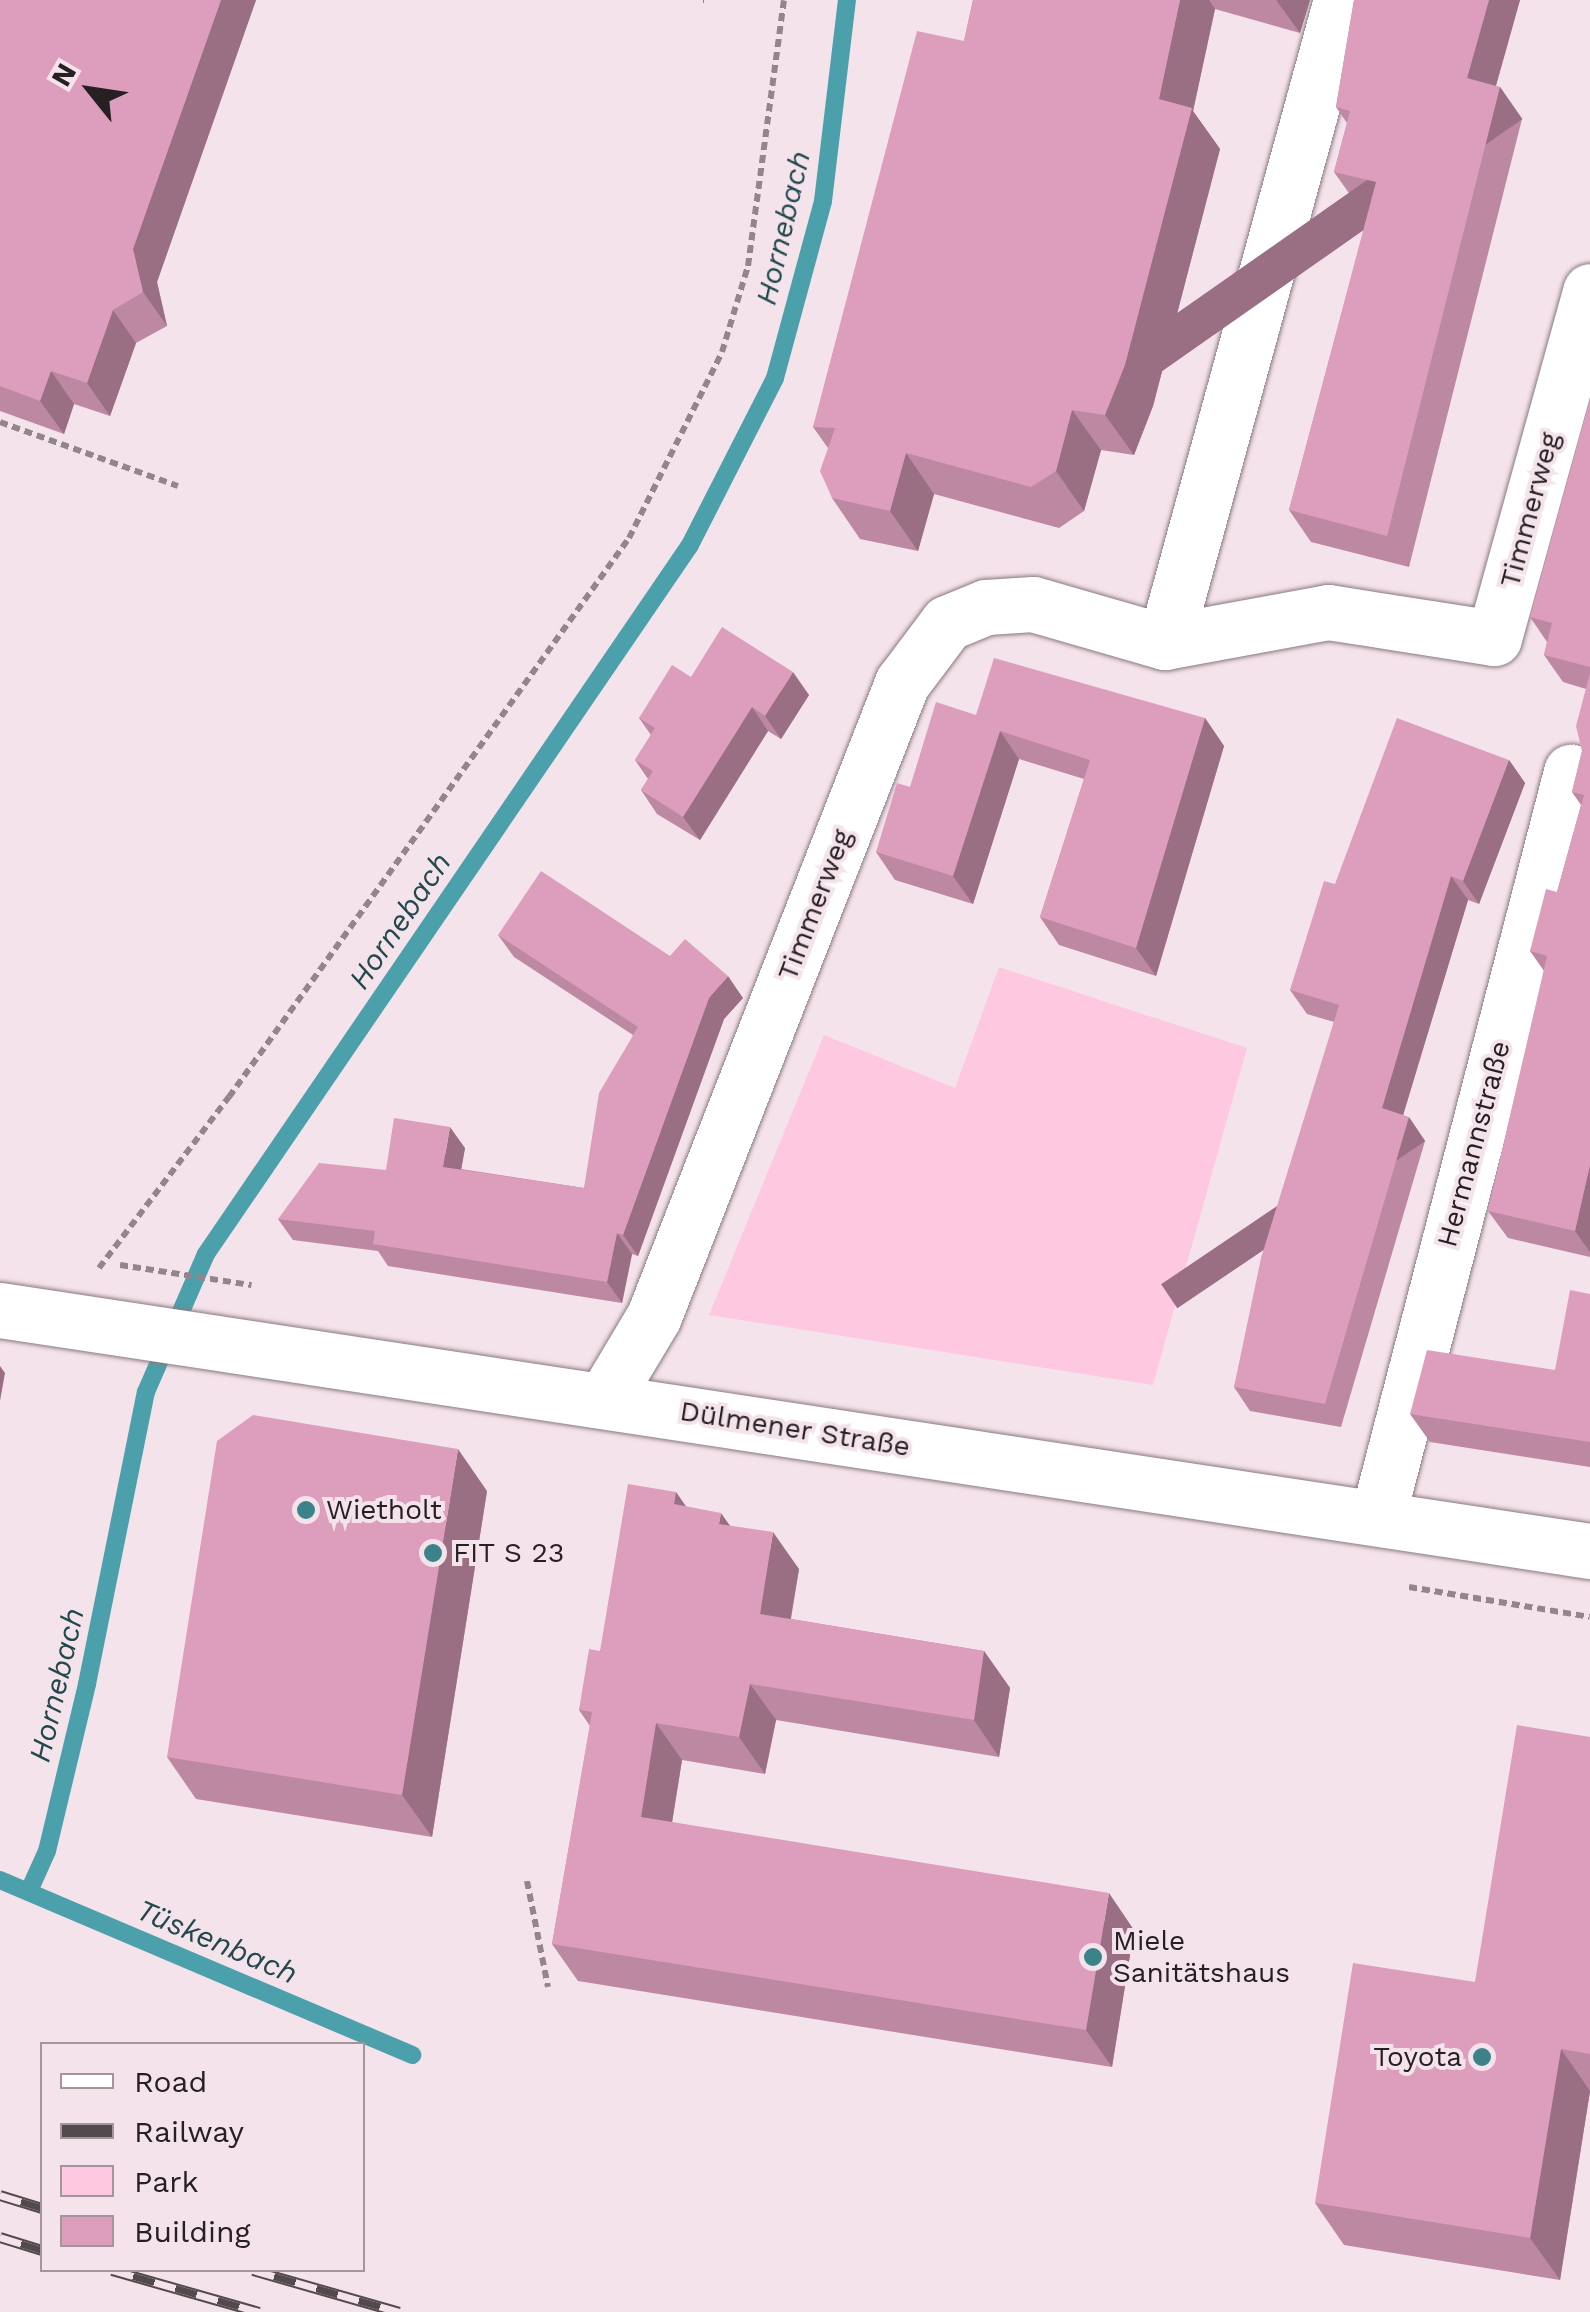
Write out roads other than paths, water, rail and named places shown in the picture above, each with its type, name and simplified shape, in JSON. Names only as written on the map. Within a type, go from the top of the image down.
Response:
[{"type":"street","points":[[1165,642],[1340,0]]},
{"type":"street","name":"Timmerweg","points":[[604,1400],[654,1316],[902,684],[948,624],[986,607],[1033,604],[1165,642],[1328,612],[1494,638],[1590,291]]},
{"type":"street","name":"Hermannstraße","points":[[1378,1516],[1571,772]]},
{"type":"street","name":"Dülmener Straße","points":[[0,1310],[1590,1550]]},
{"type":"waterway","name":"Hornebach","points":[[29,1891],[47,1851],[87,1684],[146,1392],[206,1254],[690,545],[775,378],[823,201],[847,0]]},
{"type":"waterway","name":"Tüskenbach","points":[[0,1880],[412,2055]]},
{"type":"railway","points":[[0,2195],[40,2207]]},
{"type":"railway","points":[[0,2237],[40,2249]]},
{"type":"railway","points":[[119,2272],[259,2312]]},
{"type":"railway","points":[[260,2272],[399,2312]]},
{"type":"place","name":"Wietholt","points":[[306,1510]]},
{"type":"place","name":"FIT S 23","points":[[433,1553]]},
{"type":"place","name":"Miele Sanitätshaus","points":[[1093,1957]]},
{"type":"place","name":"Toyota","points":[[1482,2057]]}]
